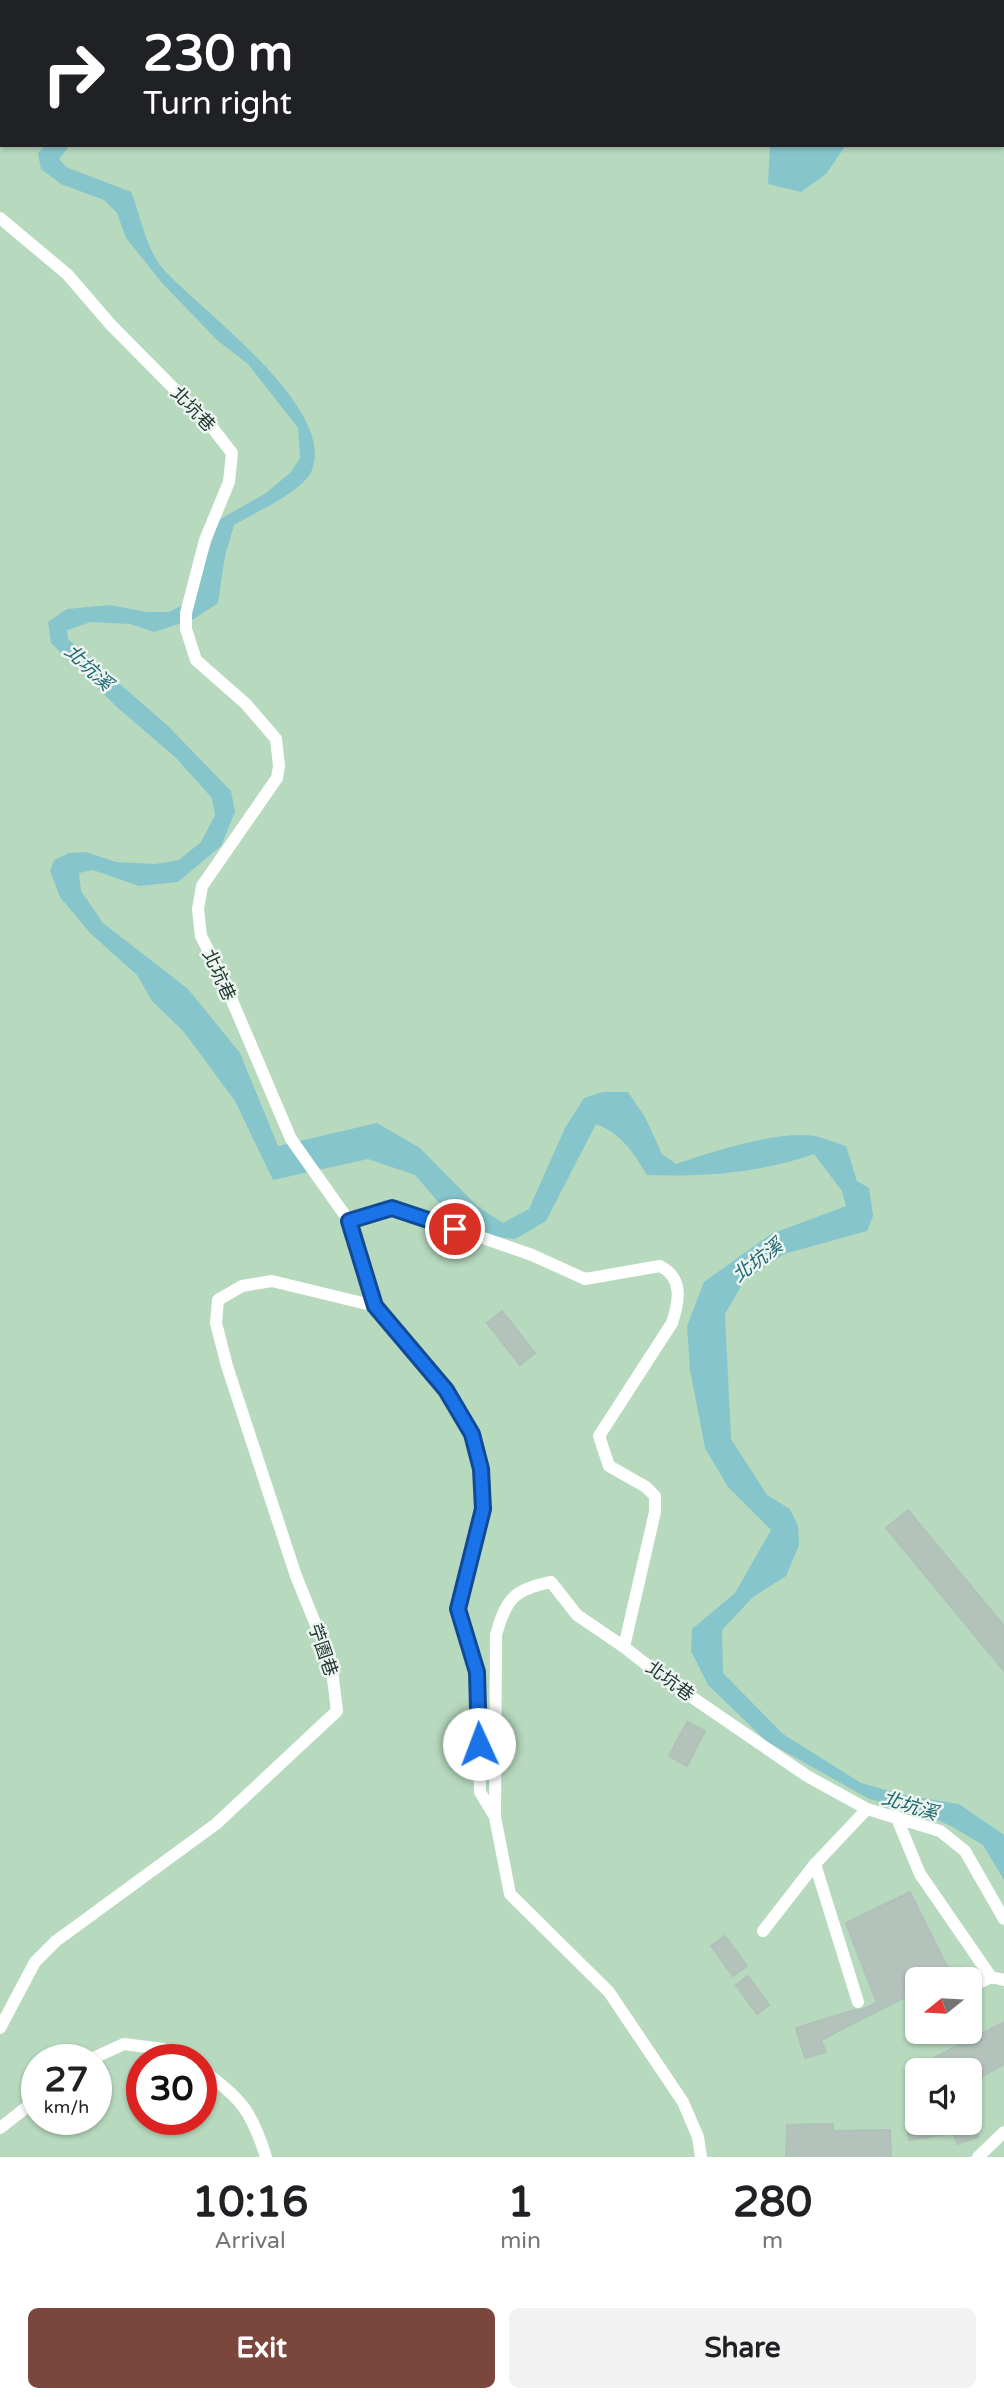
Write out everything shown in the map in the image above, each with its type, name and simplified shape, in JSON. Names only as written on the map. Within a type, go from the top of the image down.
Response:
[{"type":"street","name":"北坑巷","points":[[0,218],[67,274],[111,325],[211,426],[232,453],[229,482],[205,540],[186,613],[186,629],[196,660],[246,704],[276,739],[279,766],[277,778],[202,886],[198,909],[201,936],[222,977],[291,1139],[349,1221],[375,1306],[446,1390],[472,1434],[481,1469],[483,1509],[458,1609],[477,1672],[480,1792],[495,1816]]},
{"type":"street","points":[[349,1221],[392,1208],[532,1255],[585,1279],[660,1266],[667,1269],[677,1283],[678,1304],[672,1323],[599,1436],[609,1466],[655,1496],[655,1512],[624,1647]]},
{"type":"street","name":"苧園巷","points":[[0,2028],[35,1962],[56,1941],[216,1824],[337,1711],[331,1662],[296,1576],[227,1366],[216,1323],[218,1300],[242,1286],[272,1281],[375,1306]]},
{"type":"street","name":"北坑巷","points":[[701,2157],[698,2137],[683,2102],[609,1992],[510,1894],[495,1816],[496,1635],[503,1610],[527,1587],[551,1582],[577,1615],[807,1776],[867,1809],[940,1832],[965,1851],[1004,1919]]},
{"type":"street","points":[[763,1931],[815,1864],[867,1809]]},
{"type":"street","points":[[896,1816],[920,1874],[990,1977]]},
{"type":"street","points":[[815,1864],[858,2002]]},
{"type":"street","points":[[982,1981],[990,1977],[1004,1980]]},
{"type":"street","points":[[217,2081],[236,2095],[256,2123],[266,2157]]},
{"type":"street","points":[[0,2128],[21,2112]]},
{"type":"street","points":[[978,2157],[1004,2132]]},
{"type":"green space","points":[[0,147],[1004,147],[1004,2157],[0,2157]]},
{"type":"water","name":"北坑溪","points":[[44,147],[68,147],[59,159],[66,167],[131,192],[148,243],[158,262],[262,362],[304,418],[314,445],[312,470],[299,486],[234,525],[225,556],[218,603],[194,619],[154,632],[130,624],[91,622],[67,630],[68,639],[167,725],[231,791],[235,812],[221,846],[178,882],[139,886],[93,870],[79,873],[81,891],[103,923],[188,989],[240,1053],[278,1146],[377,1123],[420,1148],[477,1206],[503,1223],[529,1209],[565,1128],[584,1098],[603,1092],[628,1092],[645,1117],[662,1154],[676,1164],[745,1143],[782,1136],[815,1136],[846,1146],[857,1181],[869,1188],[873,1216],[867,1231],[784,1254],[744,1281],[725,1314],[731,1439],[767,1495],[790,1509],[798,1526],[799,1545],[786,1576],[753,1597],[722,1630],[723,1673],[783,1734],[861,1783],[904,1795],[959,1804],[1004,1835],[1004,1880],[983,1845],[951,1826],[915,1810],[869,1799],[766,1741],[708,1685],[691,1651],[692,1629],[735,1593],[771,1530],[728,1487],[705,1448],[690,1370],[687,1326],[704,1282],[771,1234],[846,1206],[842,1191],[814,1154],[752,1170],[647,1175],[620,1138],[596,1124],[546,1221],[515,1239],[489,1236],[452,1218],[415,1175],[368,1159],[273,1180],[235,1101],[184,1032],[152,1001],[137,975],[90,933],[60,897],[50,871],[54,860],[69,853],[86,852],[116,862],[155,864],[179,860],[201,842],[215,815],[212,798],[176,758],[118,708],[51,643],[48,622],[67,609],[110,605],[147,612],[169,612],[192,600],[219,520],[266,493],[290,473],[300,458],[298,428],[248,364],[217,340],[163,284],[126,238],[117,213],[104,200],[61,184],[41,169],[38,153]]},
{"type":"water","points":[[770,147],[845,147],[826,174],[801,192],[768,184]]},
{"type":"building","points":[[502,1311],[535,1353],[520,1365],[487,1323]]},
{"type":"building","points":[[908,1510],[1004,1626],[1004,1671],[886,1528]]},
{"type":"building","points":[[687,1722],[705,1731],[687,1766],[669,1756]]},
{"type":"building","points":[[910,1892],[948,1967],[905,1967],[905,1997],[821,2040],[826,2052],[805,2058],[796,2028],[877,2003],[846,1923]]},
{"type":"building","points":[[725,1936],[747,1966],[733,1976],[711,1946]]},
{"type":"building","points":[[748,1976],[769,2005],[757,2014],[736,1985]]},
{"type":"building","points":[[1004,2022],[1004,2064],[982,2076],[982,2058],[934,2058],[961,2044],[982,2044],[982,2033]]},
{"type":"building","points":[[833,2124],[833,2131],[890,2130],[891,2157],[786,2157],[787,2125]]},
{"type":"building","points":[[908,2135],[941,2135],[909,2140]]},
{"type":"building","points":[[955,2135],[977,2135],[978,2137],[957,2144]]},
{"type":"route","points":[[455,1229],[392,1208],[349,1221],[375,1306],[446,1390],[472,1434],[481,1469],[483,1509],[458,1609],[477,1672],[479,1744]]}]
